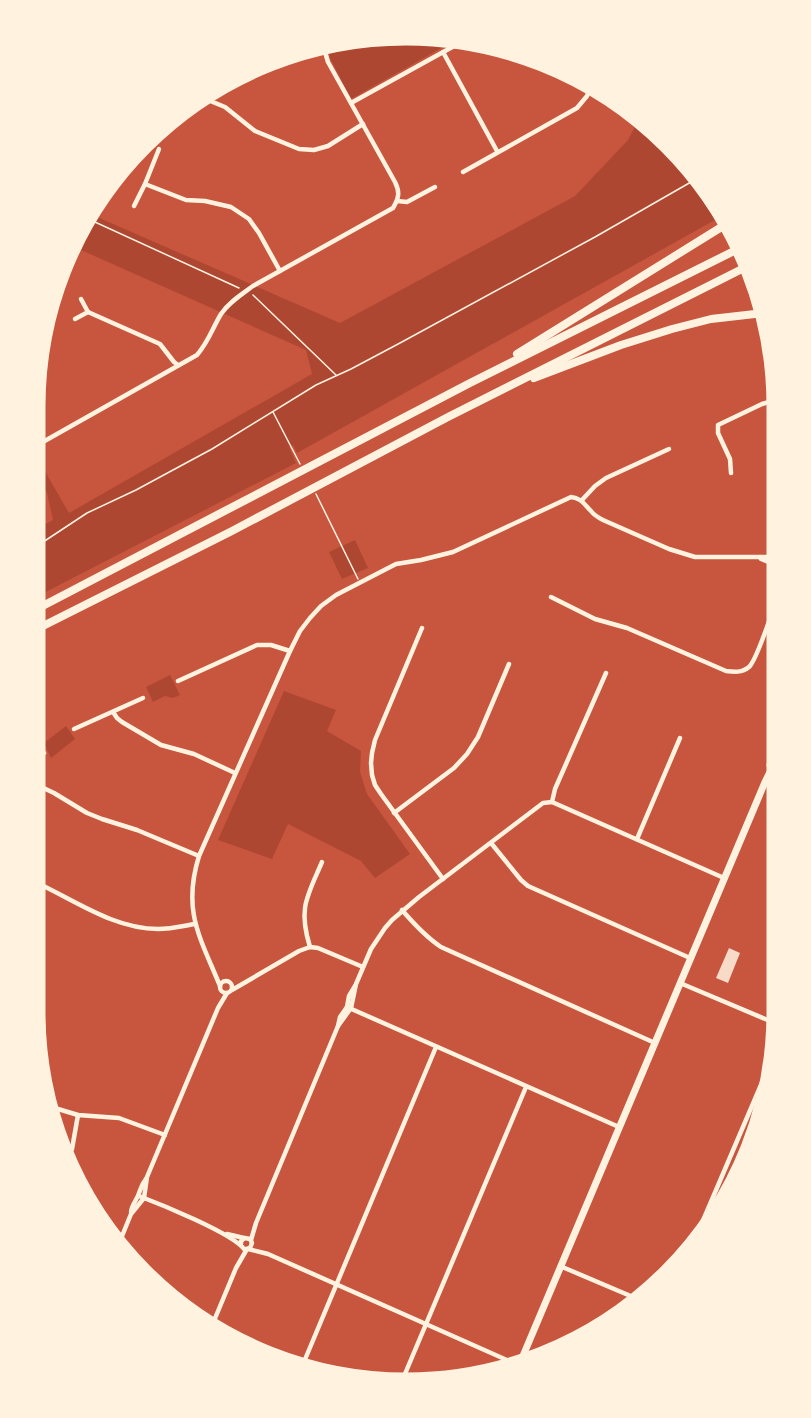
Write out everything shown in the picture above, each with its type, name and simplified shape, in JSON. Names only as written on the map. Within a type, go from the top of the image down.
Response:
[{"type":"highway","points":[[470,383],[721,228]]},
{"type":"highway","points":[[44,605],[470,383],[733,252]]},
{"type":"highway","points":[[44,625],[232,531],[448,417],[741,270]]},
{"type":"highway","points":[[448,417],[538,376],[621,345],[711,319],[756,314]]},
{"type":"main road","points":[[765,782],[768,772]]},
{"type":"main road","points":[[522,1355],[768,776]]},
{"type":"street","points":[[351,103],[452,47]]},
{"type":"street","points":[[443,52],[497,151]]},
{"type":"street","points":[[44,441],[197,355],[206,345],[222,312],[246,290],[393,208],[399,191],[328,62],[325,53]]},
{"type":"street","points":[[463,172],[577,108],[589,94]]},
{"type":"street","points":[[210,101],[225,107],[255,131],[299,149],[314,150],[328,146],[363,124]]},
{"type":"street","points":[[134,206],[159,149]]},
{"type":"street","points":[[145,184],[186,200],[205,201],[231,207],[249,219],[259,232],[280,271]]},
{"type":"street","points":[[397,201],[407,202],[435,187]]},
{"type":"street","points":[[81,299],[88,312],[160,344],[178,365]]},
{"type":"street","points":[[75,319],[88,312]]},
{"type":"street","points":[[731,473],[730,459],[717,427],[720,423],[768,402]]},
{"type":"street","points":[[582,500],[606,478],[669,449]]},
{"type":"street","points":[[225,990],[195,924],[192,898],[194,875],[199,856],[290,651],[300,631],[321,606],[336,595],[396,564],[453,552],[571,497],[582,500],[591,512],[603,520],[677,552],[704,557],[768,557]]},
{"type":"street","points":[[756,557],[768,562]]},
{"type":"street","points":[[551,597],[595,619],[622,626],[726,671],[742,672],[751,666],[768,625]]},
{"type":"street","points":[[422,628],[375,741],[372,769],[375,785],[443,879]]},
{"type":"street","points":[[178,681],[257,645],[271,645],[290,651]]},
{"type":"street","points":[[394,813],[453,768],[467,754],[478,736],[508,664]]},
{"type":"street","points":[[552,802],[555,789],[606,673]]},
{"type":"street","points":[[74,729],[142,698]]},
{"type":"street","points":[[113,712],[122,722],[161,745],[194,754],[235,773]]},
{"type":"street","points":[[637,839],[680,738]]},
{"type":"street","points":[[44,788],[87,813],[137,830],[199,856]]},
{"type":"street","points":[[214,1320],[236,1268],[251,1247],[256,1223],[339,1026],[340,1017],[349,1007],[349,996],[377,939],[402,910],[543,803],[552,802],[724,878]]},
{"type":"street","points":[[491,843],[528,886],[690,958]]},
{"type":"street","points":[[310,947],[304,910],[322,862]]},
{"type":"street","points":[[44,887],[122,923],[158,929],[195,924]]},
{"type":"street","points":[[402,910],[418,929],[441,947],[655,1043]]},
{"type":"street","points":[[225,990],[247,981],[310,947],[327,951],[363,967]]},
{"type":"street","points":[[213,967],[225,980],[247,981]]},
{"type":"street","points":[[122,1237],[132,1207],[141,1197],[142,1184],[147,1177],[218,1008],[225,990],[225,980]]},
{"type":"street","points":[[225,990],[233,987],[231,982]]},
{"type":"street","points":[[680,983],[768,1020]]},
{"type":"street","points":[[349,1007],[619,1127]]},
{"type":"street","points":[[305,1360],[436,1047]]},
{"type":"street","points":[[405,1374],[526,1087]]},
{"type":"street","points":[[706,1214],[759,1090]]},
{"type":"street","points":[[57,1109],[78,1115],[119,1118],[165,1135]]},
{"type":"street","points":[[72,1149],[78,1115]]},
{"type":"street","points":[[141,1197],[219,1232],[248,1249],[268,1254],[507,1359]]},
{"type":"street","points":[[236,1268],[241,1241],[256,1223]]},
{"type":"street","points":[[219,1232],[251,1241],[268,1254]]},
{"type":"street","points":[[560,1266],[631,1296]]},
{"type":"path","points":[[44,541],[87,513],[136,490],[212,449],[316,385],[400,343],[691,182]]},
{"type":"path","points":[[94,221],[251,292],[337,376]]},
{"type":"path","points":[[273,411],[303,470]]},
{"type":"path","points":[[312,488],[360,583]]},
{"type":"shaded area","points":[[382,44],[445,46],[351,99],[329,52]]},
{"type":"shaded area","points":[[635,126],[678,167],[716,219],[297,453],[293,445],[289,447],[296,463],[44,593],[44,525],[53,520],[44,487],[44,470],[69,513],[312,374],[306,350],[79,249],[97,217],[340,323],[575,196],[628,140]]},
{"type":"shaded area","points":[[355,540],[368,568],[342,579],[329,552]]},
{"type":"shaded area","points":[[170,675],[180,695],[173,698],[165,696],[153,702],[146,687]]},
{"type":"shaded area","points":[[284,691],[336,710],[327,731],[361,751],[360,772],[367,794],[410,854],[375,878],[361,861],[288,824],[272,859],[218,840]]},
{"type":"shaded area","points":[[66,726],[75,739],[51,758],[44,743]]},
{"type":"building","points":[[729,948],[740,953],[728,983],[716,978]]}]
